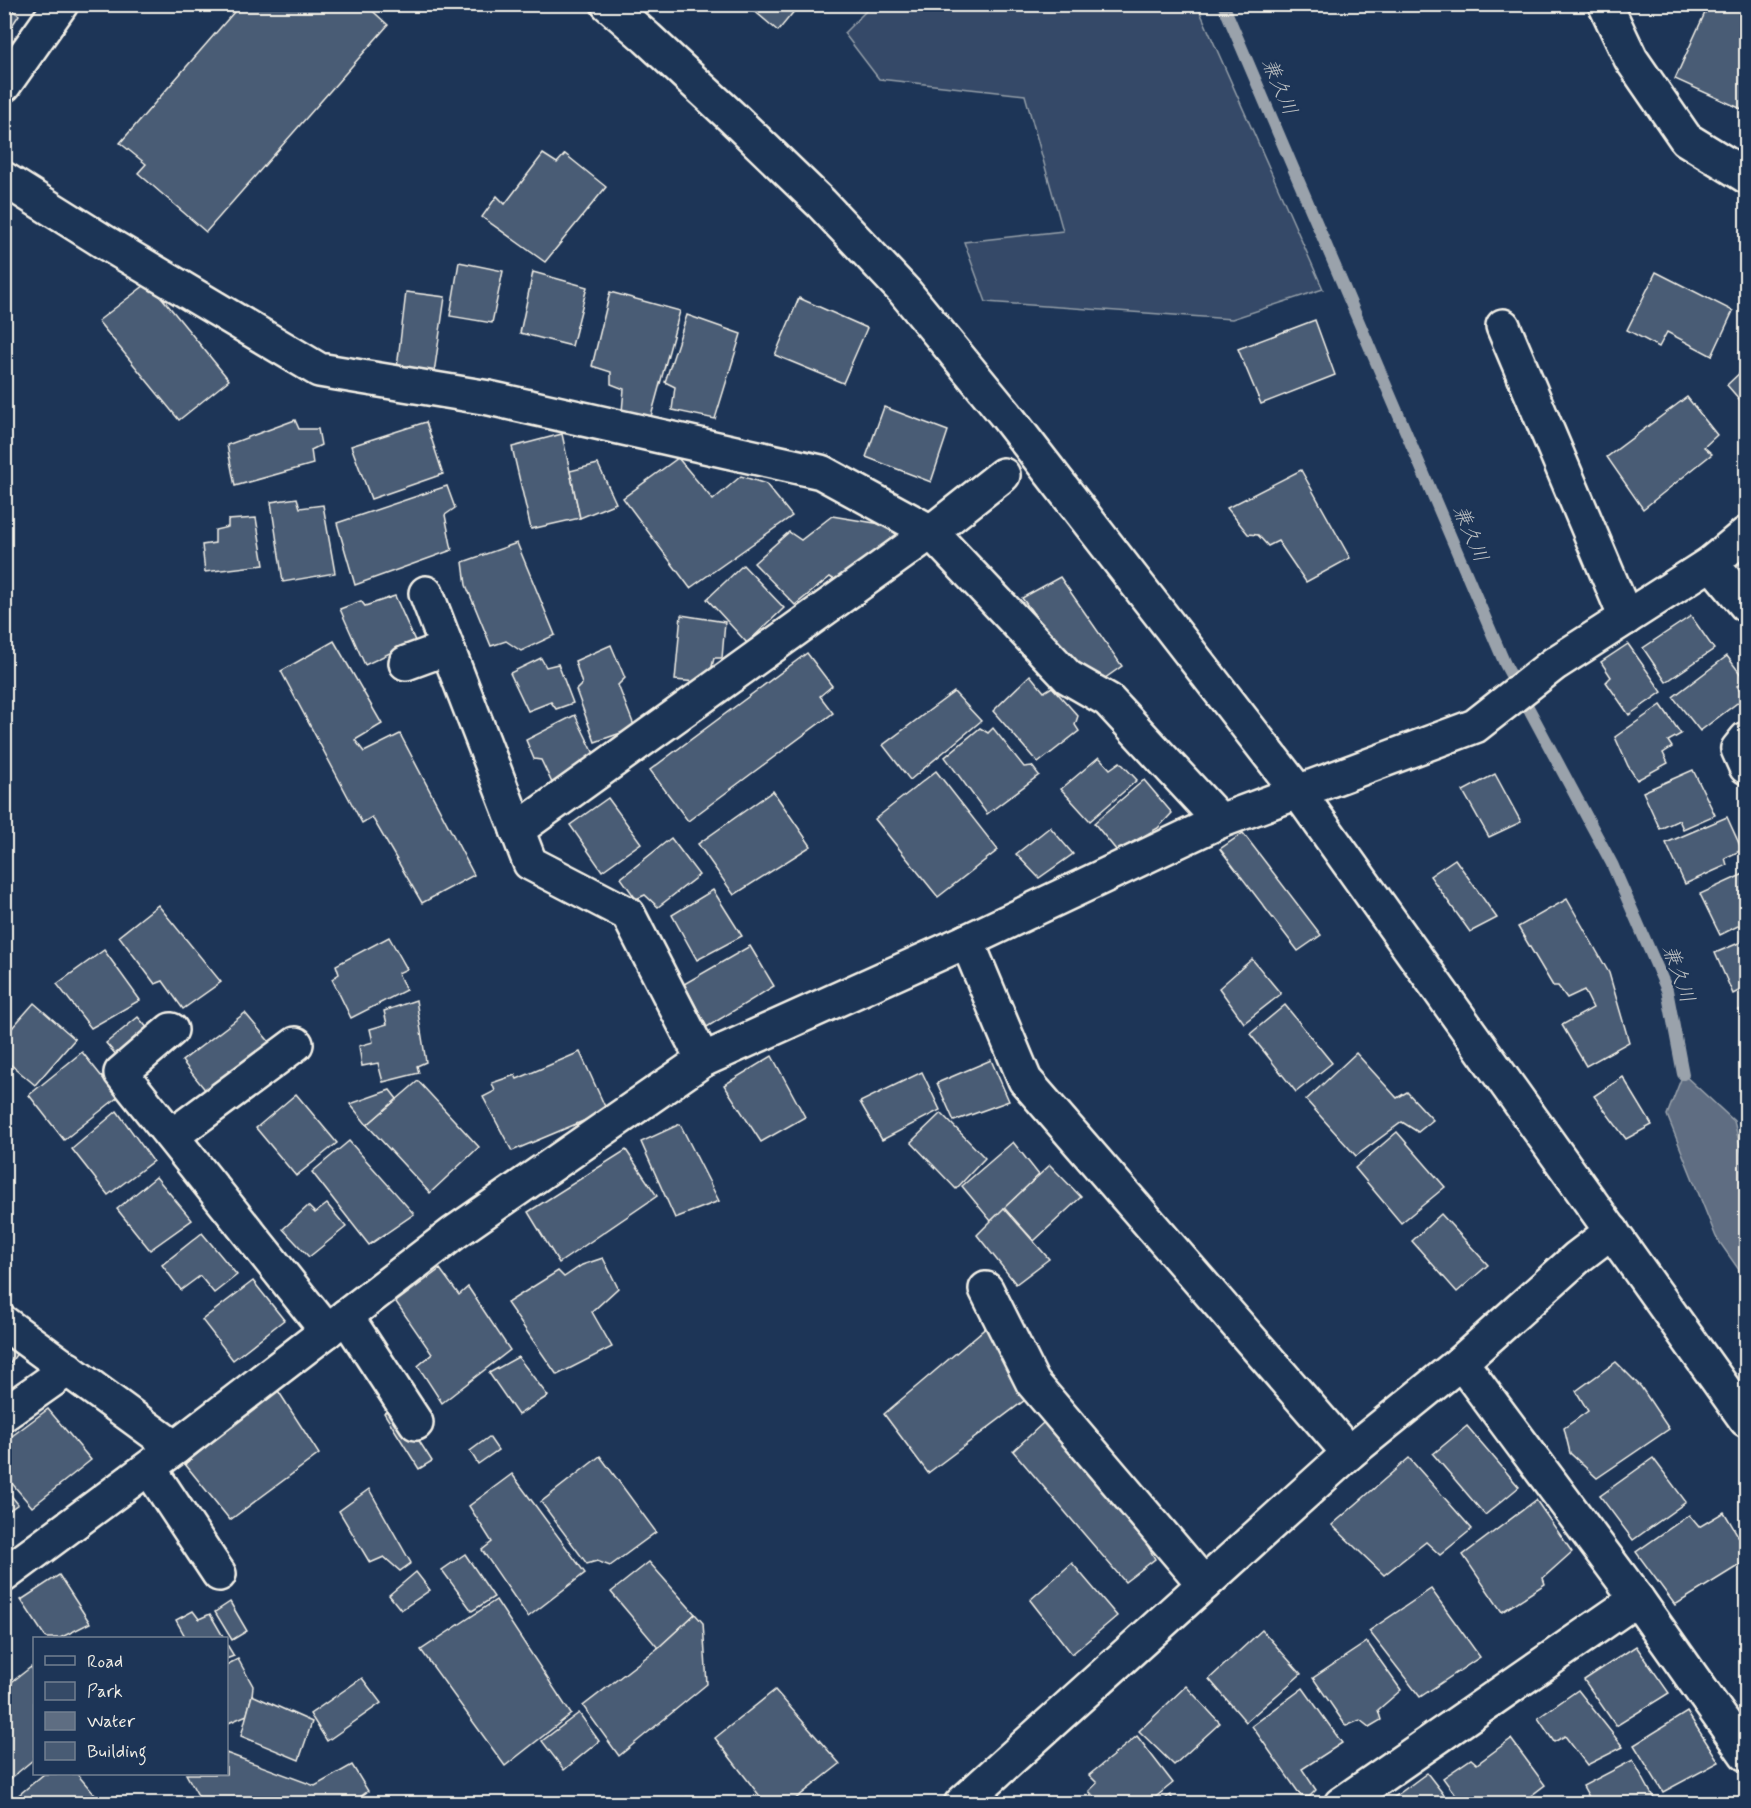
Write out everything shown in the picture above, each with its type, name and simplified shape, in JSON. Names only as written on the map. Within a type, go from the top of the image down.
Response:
[{"type":"street","points":[[4,85],[61,4]]},
{"type":"street","points":[[608,4],[733,118],[821,203],[904,292],[1005,414],[1299,793],[1746,1420]]},
{"type":"street","points":[[1605,4],[1631,59],[1686,139],[1746,176]]},
{"type":"street","points":[[4,179],[105,243],[319,370],[489,398],[821,472],[931,532],[1068,677],[1108,700],[1221,821]]},
{"type":"street","points":[[1503,326],[1626,618]]},
{"type":"street","points":[[517,830],[931,532],[1003,475]]},
{"type":"street","points":[[4,1575],[149,1468],[454,1233],[703,1060],[967,941],[1221,821],[1475,726],[1554,664],[1711,563],[1746,534]]},
{"type":"street","points":[[1711,563],[1746,605]]},
{"type":"street","points":[[426,593],[530,863],[628,914],[703,1060]]},
{"type":"street","points":[[405,663],[447,648]]},
{"type":"street","points":[[1746,739],[1738,749],[1746,768]]},
{"type":"street","points":[[967,941],[1025,1080],[1349,1453]]},
{"type":"street","points":[[171,1030],[122,1073],[172,1136],[337,1324],[416,1423]]},
{"type":"street","points":[[172,1136],[296,1044]]},
{"type":"street","points":[[961,1803],[1349,1453],[1461,1362],[1578,1257],[1612,1231]]},
{"type":"street","points":[[986,1289],[1033,1383],[1204,1584]]},
{"type":"street","points":[[4,1323],[175,1448]]},
{"type":"street","points":[[1461,1362],[1637,1599],[1746,1754]]},
{"type":"street","points":[[4,1414],[68,1369]]},
{"type":"street","points":[[149,1468],[219,1574]]},
{"type":"street","points":[[1341,1803],[1637,1599]]},
{"type":"green space","points":[[872,5],[1197,5],[1323,289],[1232,319],[986,302],[964,242],[1063,231],[1025,95],[879,79],[844,33]]},
{"type":"water","points":[[1683,1074],[1734,1121],[1746,1170],[1746,1280],[1716,1237],[1667,1115]]},
{"type":"building","points":[[241,4],[365,4],[388,25],[206,232],[138,173],[146,164],[120,143]]},
{"type":"building","points":[[746,4],[800,4],[778,31]]},
{"type":"building","points":[[1709,4],[1746,4],[1746,111],[1675,79]]},
{"type":"building","points":[[4,5],[19,15],[4,38]]},
{"type":"building","points":[[543,154],[557,163],[565,154],[606,187],[545,262],[482,217],[497,196],[505,204]]},
{"type":"building","points":[[459,262],[503,271],[492,323],[450,316]]},
{"type":"building","points":[[533,272],[587,287],[572,346],[520,333]]},
{"type":"building","points":[[1656,272],[1733,311],[1712,356],[1667,332],[1659,347],[1627,330]]},
{"type":"building","points":[[149,282],[229,380],[179,420],[98,321]]},
{"type":"building","points":[[406,292],[445,297],[434,373],[397,368]]},
{"type":"building","points":[[610,292],[680,311],[650,420],[622,412],[624,389],[611,384],[611,372],[592,366]]},
{"type":"building","points":[[799,298],[867,328],[843,383],[775,355]]},
{"type":"building","points":[[687,315],[741,334],[715,419],[672,410],[675,387],[665,382]]},
{"type":"building","points":[[1315,320],[1335,375],[1261,404],[1238,349]]},
{"type":"building","points":[[1746,367],[1746,407],[1727,385]]},
{"type":"building","points":[[1687,397],[1717,435],[1704,447],[1712,454],[1643,509],[1607,457]]},
{"type":"building","points":[[884,407],[948,431],[931,482],[866,457]]},
{"type":"building","points":[[295,420],[299,429],[318,429],[321,445],[311,450],[313,464],[235,486],[227,445]]},
{"type":"building","points":[[426,422],[443,474],[371,499],[351,446]]},
{"type":"building","points":[[562,434],[580,518],[531,529],[512,447]]},
{"type":"building","points":[[678,458],[713,500],[741,476],[766,484],[792,516],[690,588],[623,498]]},
{"type":"building","points":[[598,464],[616,503],[580,518],[570,471]]},
{"type":"building","points":[[1301,470],[1350,558],[1306,582],[1278,541],[1268,546],[1258,535],[1248,534],[1227,508]]},
{"type":"building","points":[[447,486],[455,508],[445,515],[452,550],[355,585],[337,523]]},
{"type":"building","points":[[297,498],[300,508],[323,505],[335,573],[283,582],[271,502]]},
{"type":"building","points":[[832,516],[887,525],[900,538],[841,584],[830,577],[795,605],[754,563],[789,532],[801,540]]},
{"type":"building","points":[[256,518],[264,565],[205,572],[202,545],[215,543],[215,530],[228,527],[228,520]]},
{"type":"building","points":[[517,543],[555,635],[521,651],[506,641],[491,646],[466,585],[463,562]]},
{"type":"building","points":[[743,565],[784,608],[747,643],[707,599]]},
{"type":"building","points":[[1060,577],[1122,666],[1101,681],[1078,673],[1022,598]]},
{"type":"building","points":[[395,596],[415,641],[365,665],[340,609],[361,601],[365,606]]},
{"type":"building","points":[[681,615],[725,622],[722,658],[714,658],[708,683],[675,680]]},
{"type":"building","points":[[1691,616],[1714,649],[1666,682],[1643,648]]},
{"type":"building","points":[[334,641],[382,724],[355,740],[364,752],[400,734],[474,875],[422,903],[372,817],[362,823],[281,671]]},
{"type":"building","points":[[1628,644],[1662,692],[1629,715],[1606,682],[1611,677],[1601,662]]},
{"type":"building","points":[[611,645],[625,678],[618,685],[635,728],[595,742],[576,690],[582,684],[575,661]]},
{"type":"building","points":[[807,653],[832,686],[820,696],[833,713],[688,821],[650,770]]},
{"type":"building","points":[[1727,656],[1745,680],[1737,686],[1745,697],[1700,731],[1673,697]]},
{"type":"building","points":[[541,658],[546,667],[558,664],[573,703],[556,709],[551,702],[528,711],[510,673]]},
{"type":"building","points":[[1030,675],[1044,692],[1052,687],[1078,716],[1075,725],[1079,731],[1038,763],[993,711]]},
{"type":"building","points":[[954,692],[981,721],[910,780],[883,745]]},
{"type":"building","points":[[1661,705],[1681,734],[1668,741],[1672,747],[1663,753],[1668,763],[1637,780],[1615,737]]},
{"type":"building","points":[[575,715],[600,766],[554,787],[541,760],[534,759],[526,740]]},
{"type":"building","points":[[980,728],[988,733],[993,728],[1024,767],[1032,766],[1039,775],[987,814],[945,757]]},
{"type":"building","points":[[1099,757],[1110,769],[1120,762],[1137,780],[1090,821],[1061,789]]},
{"type":"building","points":[[1693,770],[1715,815],[1683,829],[1679,820],[1660,829],[1643,792]]},
{"type":"building","points":[[936,771],[998,850],[938,897],[875,819]]},
{"type":"building","points":[[1495,774],[1521,822],[1489,837],[1463,791]]},
{"type":"building","points":[[1144,780],[1172,813],[1158,828],[1117,851],[1094,823]]},
{"type":"building","points":[[773,791],[811,846],[734,895],[698,844]]},
{"type":"building","points":[[608,798],[641,843],[602,871],[570,825]]},
{"type":"building","points":[[1727,817],[1742,850],[1725,858],[1727,865],[1685,884],[1666,843]]},
{"type":"building","points":[[1050,827],[1073,854],[1039,878],[1016,854]]},
{"type":"building","points":[[1243,833],[1321,935],[1298,951],[1220,849]]},
{"type":"building","points":[[671,838],[699,875],[658,907],[645,895],[636,899],[621,878]]},
{"type":"building","points":[[1455,859],[1497,918],[1470,932],[1430,876]]},
{"type":"building","points":[[1746,873],[1746,922],[1720,935],[1700,894]]},
{"type":"building","points":[[713,890],[742,936],[697,960],[672,915]]},
{"type":"building","points":[[1567,899],[1609,973],[1629,1042],[1586,1066],[1562,1025],[1593,1008],[1584,990],[1567,998],[1558,986],[1553,986],[1518,927]]},
{"type":"building","points":[[158,905],[221,982],[183,1009],[163,981],[155,984],[119,936]]},
{"type":"building","points":[[389,937],[407,969],[398,973],[406,990],[351,1018],[332,979],[339,974],[336,965]]},
{"type":"building","points":[[1746,940],[1746,987],[1733,994],[1715,953]]},
{"type":"building","points":[[750,946],[774,986],[707,1027],[684,984]]},
{"type":"building","points":[[104,950],[140,1000],[91,1028],[57,984]]},
{"type":"building","points":[[1252,959],[1281,994],[1244,1023],[1219,988]]},
{"type":"building","points":[[416,1000],[426,1062],[417,1066],[419,1073],[383,1082],[378,1063],[362,1066],[359,1046],[373,1042],[370,1029],[387,1024],[384,1011]]},
{"type":"building","points":[[34,1003],[75,1039],[35,1085],[4,1059],[4,1037]]},
{"type":"building","points":[[1285,1005],[1332,1063],[1296,1092],[1250,1034]]},
{"type":"building","points":[[1746,1006],[1746,1025],[1739,1010]]},
{"type":"building","points":[[245,1013],[277,1051],[215,1102],[182,1061]]},
{"type":"building","points":[[138,1017],[160,1043],[129,1070],[106,1043]]},
{"type":"building","points":[[82,1052],[118,1097],[64,1140],[29,1095]]},
{"type":"building","points":[[580,1052],[607,1111],[512,1151],[483,1097],[495,1091],[492,1083],[515,1075],[517,1079]]},
{"type":"building","points":[[1356,1053],[1397,1098],[1407,1092],[1433,1120],[1418,1132],[1402,1122],[1356,1156],[1306,1100]]},
{"type":"building","points":[[772,1056],[805,1117],[761,1142],[724,1085]]},
{"type":"building","points":[[991,1060],[1009,1101],[954,1121],[937,1083]]},
{"type":"building","points":[[922,1072],[940,1110],[882,1140],[860,1102]]},
{"type":"building","points":[[1623,1077],[1652,1125],[1626,1139],[1594,1096]]},
{"type":"building","points":[[418,1081],[479,1147],[430,1193],[367,1125]]},
{"type":"building","points":[[390,1090],[397,1099],[367,1125],[350,1104]]},
{"type":"building","points":[[296,1094],[337,1143],[296,1176],[256,1128]]},
{"type":"building","points":[[117,1111],[153,1161],[108,1195],[72,1149]]},
{"type":"building","points":[[941,1113],[985,1158],[956,1189],[911,1142]]},
{"type":"building","points":[[680,1124],[719,1201],[675,1218],[641,1142]]},
{"type":"building","points":[[1397,1132],[1445,1187],[1401,1223],[1355,1168]]},
{"type":"building","points":[[349,1141],[414,1214],[369,1245],[312,1172]]},
{"type":"building","points":[[1013,1142],[1039,1175],[991,1221],[962,1186]]},
{"type":"building","points":[[626,1150],[657,1196],[559,1263],[528,1212]]},
{"type":"building","points":[[1050,1165],[1081,1197],[1034,1241],[1004,1208]]},
{"type":"building","points":[[156,1177],[192,1220],[150,1250],[117,1209]]},
{"type":"building","points":[[327,1204],[346,1227],[309,1257],[283,1229],[308,1206],[315,1213]]},
{"type":"building","points":[[1004,1208],[1049,1259],[1016,1284],[977,1235]]},
{"type":"building","points":[[1441,1214],[1488,1265],[1457,1292],[1412,1241]]},
{"type":"building","points":[[202,1233],[237,1275],[214,1293],[200,1276],[181,1290],[162,1265]]},
{"type":"building","points":[[603,1258],[618,1288],[592,1312],[612,1347],[557,1375],[507,1303],[558,1271],[564,1277],[582,1265]]},
{"type":"building","points":[[440,1269],[459,1295],[468,1287],[510,1350],[442,1403],[418,1366],[432,1354],[396,1302]]},
{"type":"building","points":[[253,1281],[284,1320],[233,1360],[202,1320]]},
{"type":"building","points":[[994,1321],[1033,1394],[928,1473],[884,1414]]},
{"type":"building","points":[[4,1341],[18,1352],[4,1372]]},
{"type":"building","points":[[518,1357],[548,1396],[518,1415],[489,1373]]},
{"type":"building","points":[[1616,1362],[1641,1387],[1669,1429],[1597,1478],[1570,1453],[1564,1428],[1588,1411],[1576,1391]]},
{"type":"building","points":[[277,1389],[319,1454],[230,1520],[185,1464]]},
{"type":"building","points":[[396,1405],[432,1461],[419,1469],[384,1413]]},
{"type":"building","points":[[48,1409],[91,1460],[32,1507],[4,1474],[4,1442]]},
{"type":"building","points":[[1057,1410],[1161,1529],[1146,1543],[1155,1559],[1125,1582],[1013,1451]]},
{"type":"building","points":[[1467,1426],[1519,1487],[1485,1515],[1433,1454]]},
{"type":"building","points":[[489,1437],[498,1450],[478,1464],[470,1451]]},
{"type":"building","points":[[600,1456],[656,1532],[610,1566],[597,1561],[587,1564],[541,1502]]},
{"type":"building","points":[[1409,1458],[1472,1529],[1440,1555],[1426,1542],[1384,1575],[1332,1525]]},
{"type":"building","points":[[1653,1458],[1686,1502],[1633,1540],[1600,1496]]},
{"type":"building","points":[[512,1474],[585,1573],[528,1617],[482,1550],[492,1542],[469,1506]]},
{"type":"building","points":[[4,1487],[18,1504],[4,1514]]},
{"type":"building","points":[[369,1489],[411,1563],[400,1571],[384,1557],[370,1563],[339,1511]]},
{"type":"building","points":[[1536,1500],[1572,1552],[1543,1578],[1545,1584],[1502,1612],[1463,1555]]},
{"type":"building","points":[[1724,1512],[1746,1549],[1746,1561],[1675,1605],[1636,1552],[1689,1515],[1699,1527]]},
{"type":"building","points":[[465,1554],[494,1597],[472,1611],[442,1570]]},
{"type":"building","points":[[649,1562],[695,1614],[658,1648],[611,1592]]},
{"type":"building","points":[[1072,1563],[1117,1616],[1072,1654],[1030,1600]]},
{"type":"building","points":[[416,1572],[430,1590],[401,1610],[389,1595]]},
{"type":"building","points":[[59,1575],[90,1623],[62,1637],[45,1637],[21,1600]]},
{"type":"building","points":[[1431,1589],[1480,1657],[1420,1697],[1369,1631]]},
{"type":"building","points":[[496,1600],[571,1714],[505,1766],[421,1650]]},
{"type":"building","points":[[230,1602],[247,1631],[232,1640],[215,1612]]},
{"type":"building","points":[[193,1611],[199,1619],[210,1614],[223,1637],[185,1637],[176,1620]]},
{"type":"building","points":[[695,1614],[703,1623],[707,1684],[619,1756],[583,1706],[658,1648]]},
{"type":"building","points":[[1262,1630],[1301,1674],[1246,1722],[1209,1679]]},
{"type":"building","points":[[1367,1642],[1401,1690],[1378,1710],[1381,1720],[1369,1727],[1360,1720],[1346,1726],[1313,1678]]},
{"type":"building","points":[[228,1646],[234,1656],[228,1658]]},
{"type":"building","points":[[1636,1646],[1669,1693],[1616,1726],[1584,1680]]},
{"type":"building","points":[[238,1659],[253,1686],[247,1715],[228,1723],[228,1664]]},
{"type":"building","points":[[31,1667],[33,1670],[33,1760],[4,1784],[4,1688]]},
{"type":"building","points":[[362,1678],[381,1703],[327,1741],[310,1714]]},
{"type":"building","points":[[1186,1686],[1220,1723],[1174,1765],[1139,1731]]},
{"type":"building","points":[[1303,1688],[1342,1743],[1302,1769],[1316,1790],[1309,1797],[1301,1796],[1252,1726]]},
{"type":"building","points":[[775,1690],[840,1764],[789,1804],[766,1804],[715,1738]]},
{"type":"building","points":[[1578,1690],[1623,1747],[1587,1765],[1565,1736],[1554,1742],[1538,1718]]},
{"type":"building","points":[[252,1695],[312,1722],[299,1760],[241,1736]]},
{"type":"building","points":[[1687,1712],[1719,1762],[1663,1792],[1634,1745]]},
{"type":"building","points":[[579,1713],[599,1741],[564,1770],[542,1741]]},
{"type":"building","points":[[1137,1736],[1173,1783],[1147,1804],[1100,1804],[1089,1791],[1097,1783],[1089,1775]]},
{"type":"building","points":[[1511,1739],[1545,1785],[1520,1804],[1462,1804],[1443,1778],[1471,1759],[1477,1764]]},
{"type":"building","points":[[228,1754],[315,1786],[352,1765],[368,1791],[351,1804],[203,1804],[187,1775],[228,1775]]},
{"type":"building","points":[[1633,1760],[1657,1804],[1593,1804],[1583,1786]]},
{"type":"building","points":[[1427,1773],[1451,1804],[1385,1804]]},
{"type":"building","points":[[43,1775],[78,1775],[101,1802],[98,1804],[8,1804]]},
{"type":"building","points":[[1170,1795],[1176,1804],[1159,1804]]},
{"type":"building","points":[[687,1797],[691,1804],[677,1804]]},
{"type":"building","points":[[1570,1798],[1574,1804],[1560,1804]]},
{"type":"waterway","name":"兼久川","points":[[1223,4],[1505,664],[1612,864],[1667,990],[1683,1074]]}]
